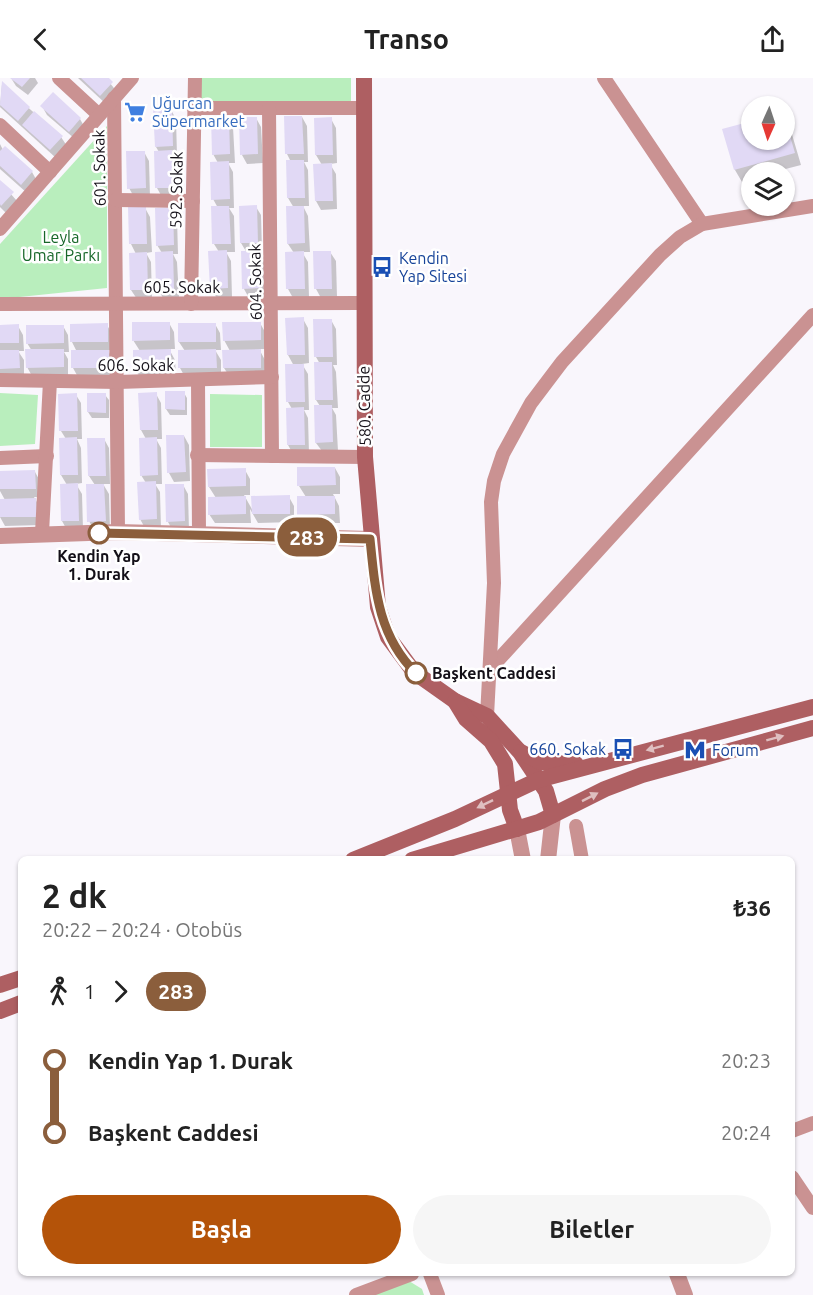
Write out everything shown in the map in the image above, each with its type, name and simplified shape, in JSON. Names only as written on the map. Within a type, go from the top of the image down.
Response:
[{"type":"main road","name":"580. Cadde","points":[[364,78],[365,457],[370,539],[378,607],[388,637],[414,672],[456,701]]},
{"type":"main road","points":[[456,701],[487,716],[520,752],[546,791],[553,815]]},
{"type":"main road","points":[[456,701],[466,719],[499,752],[505,764],[510,810],[517,829]]},
{"type":"main road","points":[[363,856],[454,819],[538,780],[813,707]]},
{"type":"main road","points":[[426,856],[517,829],[553,815],[605,789],[642,775],[813,728]]},
{"type":"main road","points":[[520,752],[546,763],[604,762]]},
{"type":"main road","points":[[0,985],[18,979]]},
{"type":"main road","points":[[0,1011],[18,1004]]},
{"type":"street","points":[[59,78],[99,115]]},
{"type":"street","points":[[1,226],[132,78]]},
{"type":"street","name":"592. Sokak","points":[[191,303],[195,78]]},
{"type":"street","points":[[604,78],[702,224]]},
{"type":"street","name":"601. Sokak","points":[[114,98],[118,532]]},
{"type":"street","points":[[194,108],[364,108]]},
{"type":"street","name":"604. Sokak","points":[[269,108],[272,456]]},
{"type":"street","points":[[0,124],[50,172]]},
{"type":"street","points":[[116,200],[193,201]]},
{"type":"street","points":[[487,716],[494,574],[491,502],[494,481],[508,445],[531,403],[562,362],[660,255],[680,237],[702,224],[813,206]]},
{"type":"street","name":"605. Sokak","points":[[0,304],[363,303]]},
{"type":"street","points":[[490,669],[813,315]]},
{"type":"street","name":"606. Sokak","points":[[0,380],[118,382],[272,377]]},
{"type":"street","points":[[42,534],[50,381]]},
{"type":"street","points":[[198,381],[199,534]]},
{"type":"street","points":[[197,455],[365,457]]},
{"type":"street","points":[[0,458],[47,456]]},
{"type":"street","points":[[0,536],[118,532],[370,539]]},
{"type":"street","points":[[548,856],[553,815]]},
{"type":"street","points":[[576,826],[581,856]]},
{"type":"street","points":[[517,829],[522,856]]},
{"type":"street","points":[[795,1130],[813,1123]]},
{"type":"street","points":[[795,1181],[813,1208]]},
{"type":"street","points":[[356,1295],[407,1276]]},
{"type":"street","points":[[431,1276],[438,1295]]},
{"type":"street","points":[[678,1276],[684,1295]]},
{"type":"green space","points":[[197,78],[351,78],[351,106],[196,107]]},
{"type":"green space","name":"Leyla Umar Parkı","points":[[107,126],[107,288],[0,299],[0,244]]},
{"type":"green space","points":[[0,393],[38,395],[35,444],[0,446]]},
{"type":"green space","points":[[210,394],[262,395],[262,447],[210,447]]},
{"type":"green space","points":[[409,1281],[422,1289],[424,1295],[374,1295]]},
{"type":"building","points":[[10,78],[30,78],[22,87]]},
{"type":"building","points":[[81,78],[109,78],[113,82],[100,96]]},
{"type":"building","points":[[2,81],[30,107],[18,121],[0,105]]},
{"type":"building","points":[[53,92],[81,118],[69,132],[40,106]]},
{"type":"building","points":[[153,109],[172,109],[173,146],[155,147]]},
{"type":"building","points":[[34,111],[63,136],[50,150],[22,125]]},
{"type":"building","points":[[284,116],[302,116],[304,154],[285,154]]},
{"type":"building","points":[[211,117],[229,117],[230,154],[212,155]]},
{"type":"building","points":[[239,117],[257,117],[258,154],[240,155]]},
{"type":"building","points":[[332,117],[333,155],[315,155],[314,118]]},
{"type":"building","points":[[741,124],[741,150],[794,150],[795,153],[763,162],[741,162],[741,168],[734,170],[722,129]]},
{"type":"building","points":[[5,146],[33,171],[21,185],[0,166],[0,151]]},
{"type":"building","points":[[172,150],[173,188],[155,188],[154,151]]},
{"type":"building","points":[[126,151],[145,151],[146,188],[127,189]]},
{"type":"building","points":[[286,160],[304,160],[305,198],[287,198]]},
{"type":"building","points":[[229,161],[230,199],[211,200],[210,162]]},
{"type":"building","points":[[332,163],[333,201],[315,201],[313,164]]},
{"type":"building","points":[[0,180],[14,192],[1,206],[0,204]]},
{"type":"building","points":[[257,205],[258,243],[240,243],[239,206]]},
{"type":"building","points":[[146,206],[147,244],[129,244],[128,207]]},
{"type":"building","points":[[211,206],[229,206],[231,244],[212,244]]},
{"type":"building","points":[[286,206],[304,206],[305,243],[287,244]]},
{"type":"building","points":[[173,207],[174,245],[156,246],[155,208]]},
{"type":"building","points":[[227,250],[228,288],[210,289],[208,251]]},
{"type":"building","points":[[173,251],[174,289],[156,289],[155,252]]},
{"type":"building","points":[[241,251],[259,251],[260,288],[242,289]]},
{"type":"building","points":[[304,251],[305,289],[286,289],[285,252]]},
{"type":"building","points":[[313,251],[331,251],[332,289],[314,289]]},
{"type":"building","points":[[147,252],[148,290],[130,290],[129,253]]},
{"type":"building","points":[[304,317],[305,355],[287,355],[285,318]]},
{"type":"building","points":[[313,319],[332,319],[333,357],[314,357]]},
{"type":"building","points":[[132,322],[170,322],[170,340],[132,341]]},
{"type":"building","points":[[222,322],[261,322],[261,340],[223,341]]},
{"type":"building","points":[[108,323],[108,342],[70,342],[70,324]]},
{"type":"building","points":[[178,323],[216,323],[216,342],[178,342]]},
{"type":"building","points":[[19,324],[19,343],[0,343],[0,325]]},
{"type":"building","points":[[26,325],[64,325],[64,343],[26,344]]},
{"type":"building","points":[[25,349],[64,349],[64,367],[26,368]]},
{"type":"building","points":[[171,349],[171,368],[133,368],[133,350]]},
{"type":"building","points":[[216,349],[217,368],[178,368],[178,350]]},
{"type":"building","points":[[261,349],[261,368],[223,368],[222,350]]},
{"type":"building","points":[[0,350],[19,350],[20,368],[0,369]]},
{"type":"building","points":[[71,350],[109,350],[109,368],[71,368]]},
{"type":"building","points":[[314,362],[332,362],[333,400],[315,400]]},
{"type":"building","points":[[285,364],[304,364],[305,402],[286,402]]},
{"type":"building","points":[[165,391],[185,391],[185,410],[165,409]]},
{"type":"building","points":[[157,392],[158,430],[140,430],[138,393]]},
{"type":"building","points":[[77,393],[78,431],[59,431],[58,394]]},
{"type":"building","points":[[87,393],[106,393],[106,413],[87,412]]},
{"type":"building","points":[[314,405],[332,405],[333,442],[315,443]]},
{"type":"building","points":[[304,407],[305,445],[287,445],[286,408]]},
{"type":"building","points":[[166,435],[184,435],[186,472],[167,473]]},
{"type":"building","points":[[77,437],[78,475],[60,475],[59,438]]},
{"type":"building","points":[[157,437],[158,475],[140,476],[139,438]]},
{"type":"building","points":[[87,438],[105,438],[106,476],[88,476]]},
{"type":"building","points":[[297,467],[335,467],[336,485],[297,486]]},
{"type":"building","points":[[246,468],[246,486],[208,487],[207,469]]},
{"type":"building","points":[[35,470],[36,489],[0,489],[0,471]]},
{"type":"building","points":[[156,481],[157,519],[139,520],[137,482]]},
{"type":"building","points":[[78,483],[79,521],[61,521],[60,484]]},
{"type":"building","points":[[86,484],[104,484],[106,521],[87,522]]},
{"type":"building","points":[[165,484],[184,484],[185,521],[166,522]]},
{"type":"building","points":[[290,495],[290,514],[252,514],[251,496]]},
{"type":"building","points":[[246,496],[246,514],[208,515],[208,497]]},
{"type":"building","points":[[297,496],[335,496],[335,514],[297,515]]},
{"type":"building","points":[[36,498],[37,517],[0,517],[0,499]]},
{"type":"bus line","name":"283","points":[[99,533],[370,539],[378,607],[388,637],[416,673]]},
{"type":"place","name":"Uğurcan Süpermarket","points":[[135,112]]},
{"type":"place","name":"Kendin Yap Sitesi","points":[[382,267]]},
{"type":"place","name":"Kendin Yap 1. Durak","points":[[99,533]]},
{"type":"place","name":"Başkent Caddesi","points":[[416,673]]},
{"type":"place","name":"660. Sokak","points":[[623,749]]},
{"type":"place","name":"Forum","points":[[695,750]]}]
